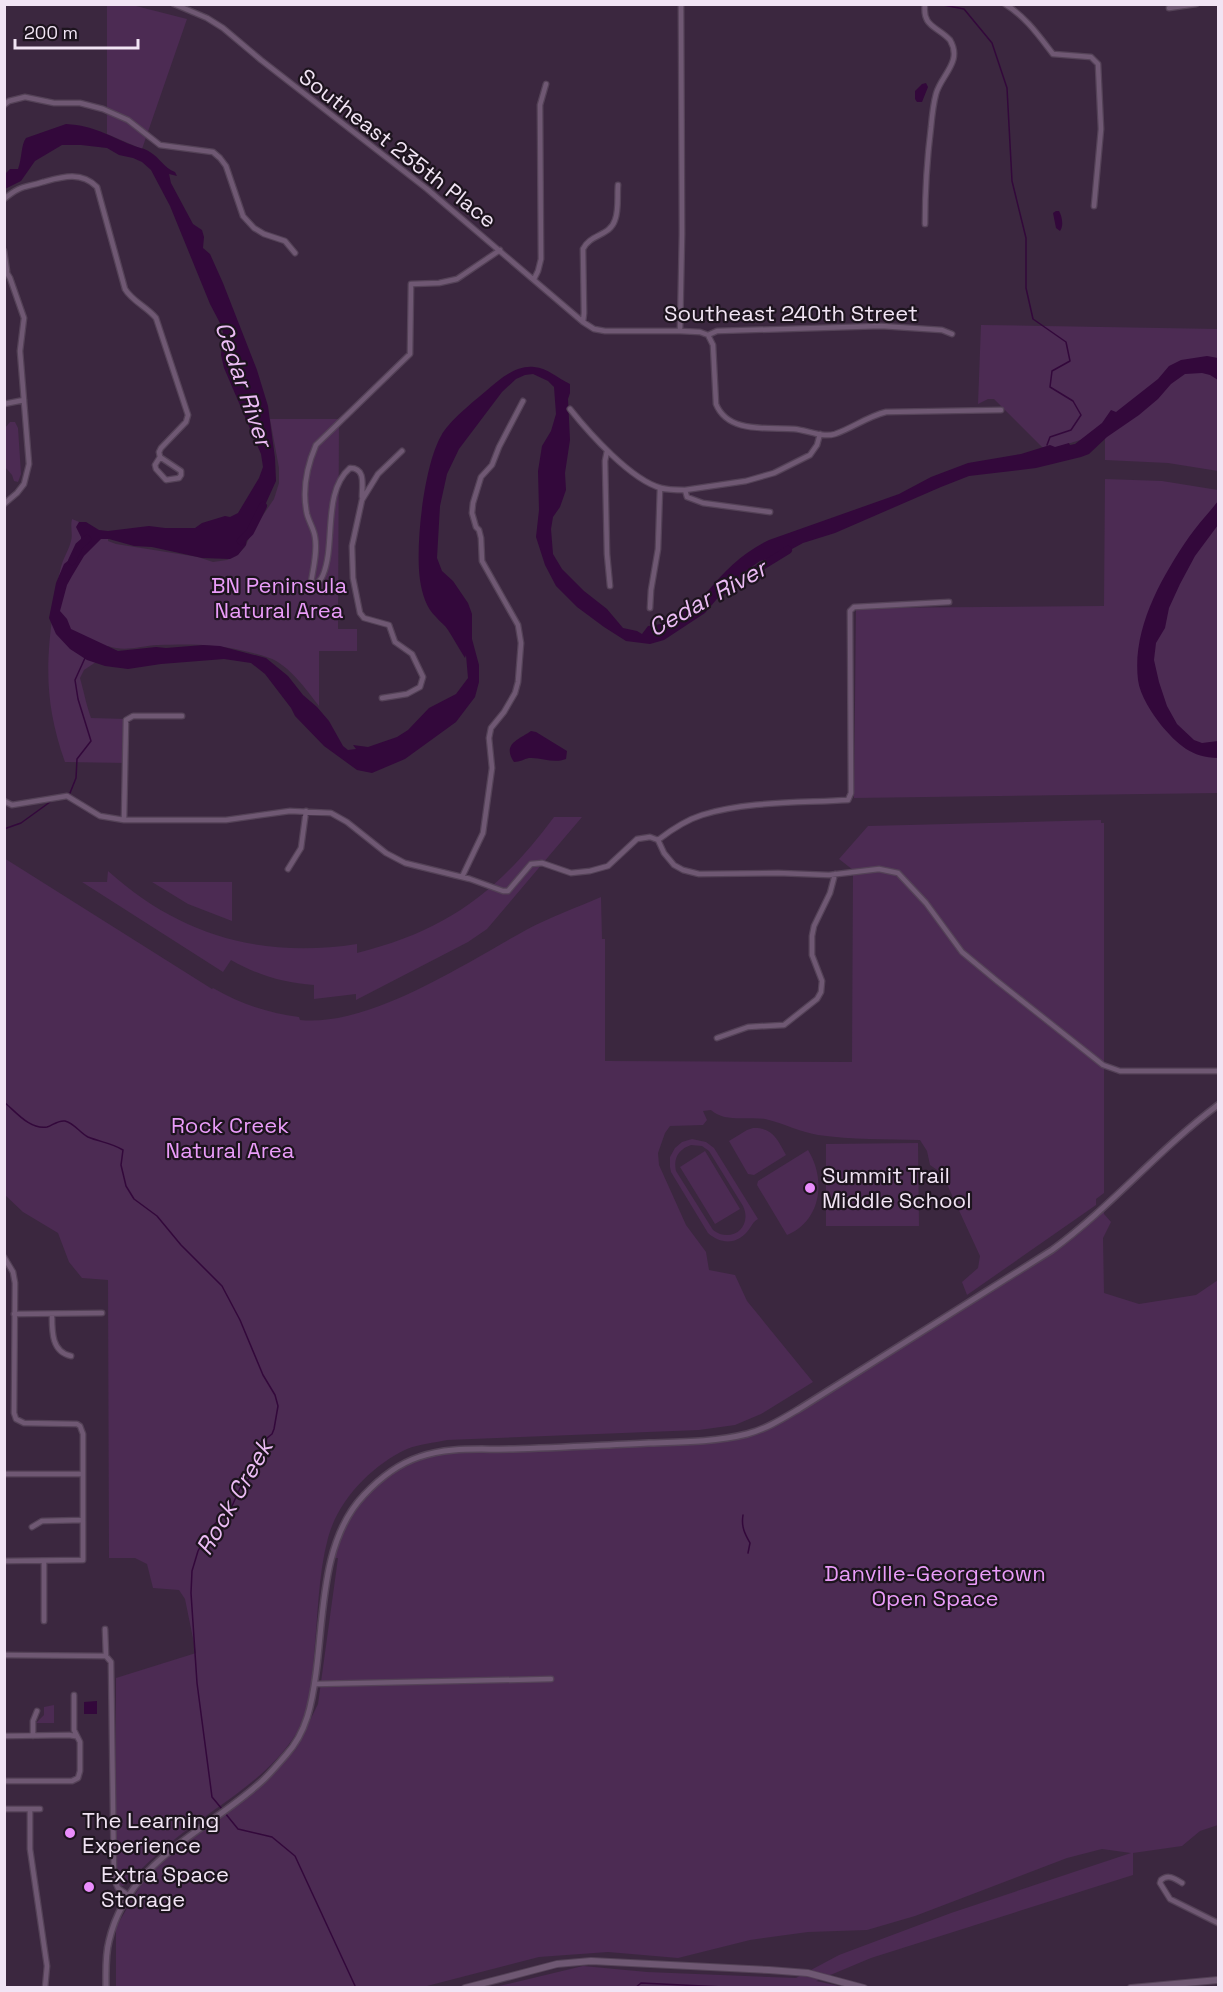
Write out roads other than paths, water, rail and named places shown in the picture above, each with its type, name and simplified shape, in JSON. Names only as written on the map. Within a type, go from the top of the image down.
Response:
[{"type":"main road","points":[[465,1988],[557,1964],[591,1961],[808,1973],[864,1988]]},
{"type":"main road","points":[[1131,1988],[1218,1980]]},
{"type":"street","name":"Southeast 235th Place","points":[[174,4],[207,18],[223,28],[391,160],[594,329]]},
{"type":"street","points":[[680,331],[681,4]]},
{"type":"street","points":[[925,4],[924,13],[927,22],[950,40],[955,58],[938,88],[934,104],[926,160],[925,224]]},
{"type":"street","points":[[1005,4],[1022,16],[1053,54],[1091,57],[1098,64],[1101,129],[1094,206]]},
{"type":"street","points":[[1169,8],[1196,4]]},
{"type":"street","points":[[534,279],[541,259],[540,105],[546,84]]},
{"type":"street","points":[[4,105],[9,101],[25,97],[54,103],[80,103],[128,120],[160,145],[213,152],[226,166],[243,216],[254,228],[264,234],[285,241],[295,253]]},
{"type":"street","points":[[4,199],[25,185],[56,178],[82,177],[97,187],[125,289],[156,318],[188,415],[186,422],[161,448],[160,457],[155,465],[166,480],[179,478],[182,475],[181,471],[160,457]]},
{"type":"street","points":[[583,322],[583,249],[587,242],[608,231],[616,219],[618,185]]},
{"type":"street","points":[[382,698],[407,694],[420,687],[423,677],[412,654],[395,642],[388,625],[364,618],[360,613],[353,578],[352,546],[362,500],[362,476],[355,468],[350,468],[343,474],[336,488],[323,576],[310,589],[315,537],[305,501],[310,460],[316,445],[410,354],[411,284],[439,283],[457,279],[500,250]]},
{"type":"street","points":[[4,251],[6,270],[24,318],[20,351],[28,458],[24,484],[4,504]]},
{"type":"street","name":"Southeast 240th Street","points":[[594,329],[680,331],[708,335],[717,331],[881,326],[942,330],[952,334]]},
{"type":"street","points":[[708,335],[713,345],[716,404],[726,419],[750,427],[834,434],[862,420],[886,412],[1001,410]]},
{"type":"street","points":[[4,404],[24,400]]},
{"type":"street","points":[[462,877],[483,833],[492,768],[489,738],[491,728],[515,693],[521,643],[518,625],[482,561],[481,538],[472,513],[473,503],[481,477],[492,465],[523,401]]},
{"type":"street","points":[[570,409],[592,436],[608,451],[635,473],[660,488],[685,490],[746,481],[774,473],[810,455],[817,445],[820,434]]},
{"type":"street","points":[[362,500],[378,474],[402,451]]},
{"type":"street","points":[[608,451],[605,461],[610,586]]},
{"type":"street","points":[[650,608],[658,549],[660,488]]},
{"type":"street","points":[[685,490],[687,498],[697,501],[770,512]]},
{"type":"street","points":[[658,840],[674,828],[702,815],[742,807],[848,800],[850,798],[850,611],[854,607],[949,602]]},
{"type":"street","points":[[124,820],[126,723],[128,718],[133,716],[182,716]]},
{"type":"street","points":[[4,801],[12,805],[67,796],[100,816],[124,820],[226,820],[290,811],[338,816],[386,853],[405,863],[462,877],[503,891],[508,891],[531,864],[542,863],[571,873],[581,873],[608,866],[637,840],[650,837],[658,840],[664,853],[674,865],[699,874],[835,874],[879,869],[898,873],[926,903],[962,952],[1103,1065],[1120,1071],[1218,1071]]},
{"type":"street","points":[[288,869],[301,848],[306,811]]},
{"type":"street","points":[[717,1038],[748,1028],[784,1025],[817,999],[821,992],[822,981],[812,955],[812,936],[814,926],[830,893],[835,874]]},
{"type":"street","points":[[106,1988],[109,1939],[119,1911],[141,1878],[157,1862],[260,1782],[293,1747],[301,1733],[309,1714],[315,1684],[334,1544],[346,1519],[361,1498],[383,1477],[419,1457],[450,1450],[698,1441],[735,1437],[767,1427],[1052,1250],[1080,1228],[1218,1105]]},
{"type":"street","points":[[4,1561],[83,1560],[83,1434],[77,1424],[24,1423],[16,1419],[14,1413],[15,1283],[6,1259]]},
{"type":"street","points":[[14,1314],[102,1313]]},
{"type":"street","points":[[52,1314],[57,1347],[65,1355],[71,1356]]},
{"type":"street","points":[[4,1474],[83,1474]]},
{"type":"street","points":[[32,1527],[42,1521],[83,1520]]},
{"type":"street","points":[[44,1561],[44,1621]]},
{"type":"street","points":[[105,1629],[106,1656],[111,1662],[114,1879],[118,1888],[128,1895]]},
{"type":"street","points":[[4,1655],[106,1656]]},
{"type":"street","points":[[315,1684],[551,1679]]},
{"type":"street","points":[[4,1781],[72,1781],[79,1776],[80,1742],[74,1730],[74,1695]]},
{"type":"street","points":[[33,1736],[33,1720],[37,1711]]},
{"type":"street","points":[[4,1736],[75,1736]]},
{"type":"street","points":[[4,1809],[40,1809]]},
{"type":"street","points":[[30,1809],[30,1849],[47,1966],[45,1988]]},
{"type":"street","points":[[1182,1883],[1175,1878],[1164,1877],[1160,1884],[1170,1899],[1218,1923]]},
{"type":"water","points":[[926,83],[928,87],[922,102],[917,102],[915,91]]},
{"type":"water","points":[[66,124],[93,129],[146,150],[175,172],[177,176],[169,174],[171,183],[193,224],[202,230],[203,248],[210,254],[223,283],[257,370],[268,406],[276,481],[266,503],[249,526],[246,545],[238,555],[230,559],[202,558],[101,539],[84,556],[72,576],[67,585],[60,611],[67,619],[71,629],[118,651],[203,645],[220,646],[266,658],[288,676],[303,695],[317,707],[348,750],[356,749],[353,745],[368,747],[397,737],[408,730],[429,708],[456,694],[468,678],[466,655],[465,658],[447,628],[430,609],[422,590],[419,547],[422,506],[430,466],[444,430],[475,400],[502,378],[520,368],[539,368],[570,384],[568,399],[570,440],[565,473],[566,490],[560,507],[553,517],[551,529],[553,554],[562,569],[584,591],[607,609],[623,628],[642,634],[648,626],[666,622],[694,604],[696,605],[708,595],[707,592],[735,563],[769,540],[899,494],[931,477],[968,463],[1021,454],[1050,445],[1055,447],[1069,443],[1070,445],[1075,444],[1102,423],[1111,410],[1116,412],[1158,379],[1169,366],[1181,360],[1207,356],[1218,358],[1218,380],[1202,373],[1185,374],[1171,384],[1139,415],[1107,437],[1089,454],[1036,468],[969,476],[835,533],[803,543],[781,555],[760,561],[733,580],[705,613],[664,640],[650,644],[626,641],[577,607],[556,586],[545,565],[536,537],[539,510],[538,471],[542,446],[551,431],[556,414],[554,387],[548,381],[533,374],[516,379],[502,392],[459,449],[447,474],[440,506],[437,558],[442,571],[453,581],[468,603],[472,614],[472,639],[479,665],[479,682],[475,697],[456,722],[405,759],[372,773],[357,770],[324,746],[295,716],[265,674],[251,663],[224,659],[128,669],[105,666],[87,660],[70,649],[56,634],[49,618],[56,583],[64,564],[81,547],[81,537],[76,527],[79,522],[86,522],[99,530],[108,531],[149,526],[195,528],[202,523],[238,513],[263,467],[261,454],[224,368],[221,355],[223,332],[221,325],[210,304],[170,206],[151,170],[142,162],[119,155],[107,148],[62,145],[35,161],[21,181],[5,189],[5,174],[10,169],[18,169],[26,138]]},
{"type":"water","points":[[1059,211],[1062,218],[1060,231],[1056,228],[1053,213]]},
{"type":"water","points":[[1218,501],[1218,525],[1195,556],[1180,584],[1169,608],[1165,628],[1156,643],[1154,660],[1167,706],[1177,724],[1194,740],[1202,743],[1218,741],[1218,758],[1200,756],[1186,749],[1161,725],[1141,692],[1137,661],[1144,623],[1168,569],[1189,537]]},
{"type":"water","points":[[531,731],[567,751],[566,759],[557,761],[529,758],[514,762],[510,751],[513,743]]},
{"type":"water","points":[[97,1701],[97,1714],[84,1714],[84,1702]]},
{"type":"waterway","points":[[938,4],[964,9],[992,43],[1007,88],[1012,181],[1026,238],[1026,288],[1033,319],[1066,342],[1070,361],[1052,371],[1050,387],[1073,401],[1081,415],[1071,430],[1050,437],[1047,445]]},
{"type":"waterway","name":"Cedar River","points":[[241,541],[250,532],[263,506]]},
{"type":"waterway","name":"Cedar River","points":[[72,561],[79,546],[87,539]]},
{"type":"waterway","name":"Cedar River","points":[[717,594],[788,550]]},
{"type":"waterway","name":"Rock Creek","points":[[70,793],[76,778],[77,759],[91,741],[78,699],[75,680],[85,658]]},
{"type":"waterway","name":"Rock Creek","points":[[4,829],[21,823],[50,802]]},
{"type":"waterway","name":"Rock Creek","points":[[4,1102],[35,1126],[47,1127],[65,1121],[88,1137],[123,1150],[121,1165],[126,1186],[134,1199],[157,1216],[181,1245],[222,1286],[240,1320],[263,1375],[275,1395],[278,1406],[272,1434],[258,1452],[252,1476],[241,1486],[232,1506],[210,1529],[198,1551],[192,1571],[191,1593],[197,1683],[212,1797],[222,1809]]},
{"type":"waterway","points":[[743,1515],[743,1527],[750,1543],[748,1553]]},
{"type":"waterway","name":"Rock Creek","points":[[225,1813],[238,1829],[272,1837],[295,1856],[356,1988]]},
{"type":"waterway","name":"Rock Creek","points":[[635,1988],[641,1983],[744,1988]]},
{"type":"place","name":"Summit Trail Middle School","points":[[810,1188]]},
{"type":"place","name":"The Learning Experience","points":[[70,1833]]},
{"type":"place","name":"Extra Space Storage","points":[[89,1887]]},
{"type":"park label","name":"BN Peninsula Natural Area","points":[[279,598]]},
{"type":"park label","name":"Rock Creek Natural Area","points":[[230,1138]]},
{"type":"park label","name":"Danville-Georgetown Open Space","points":[[935,1586]]}]
